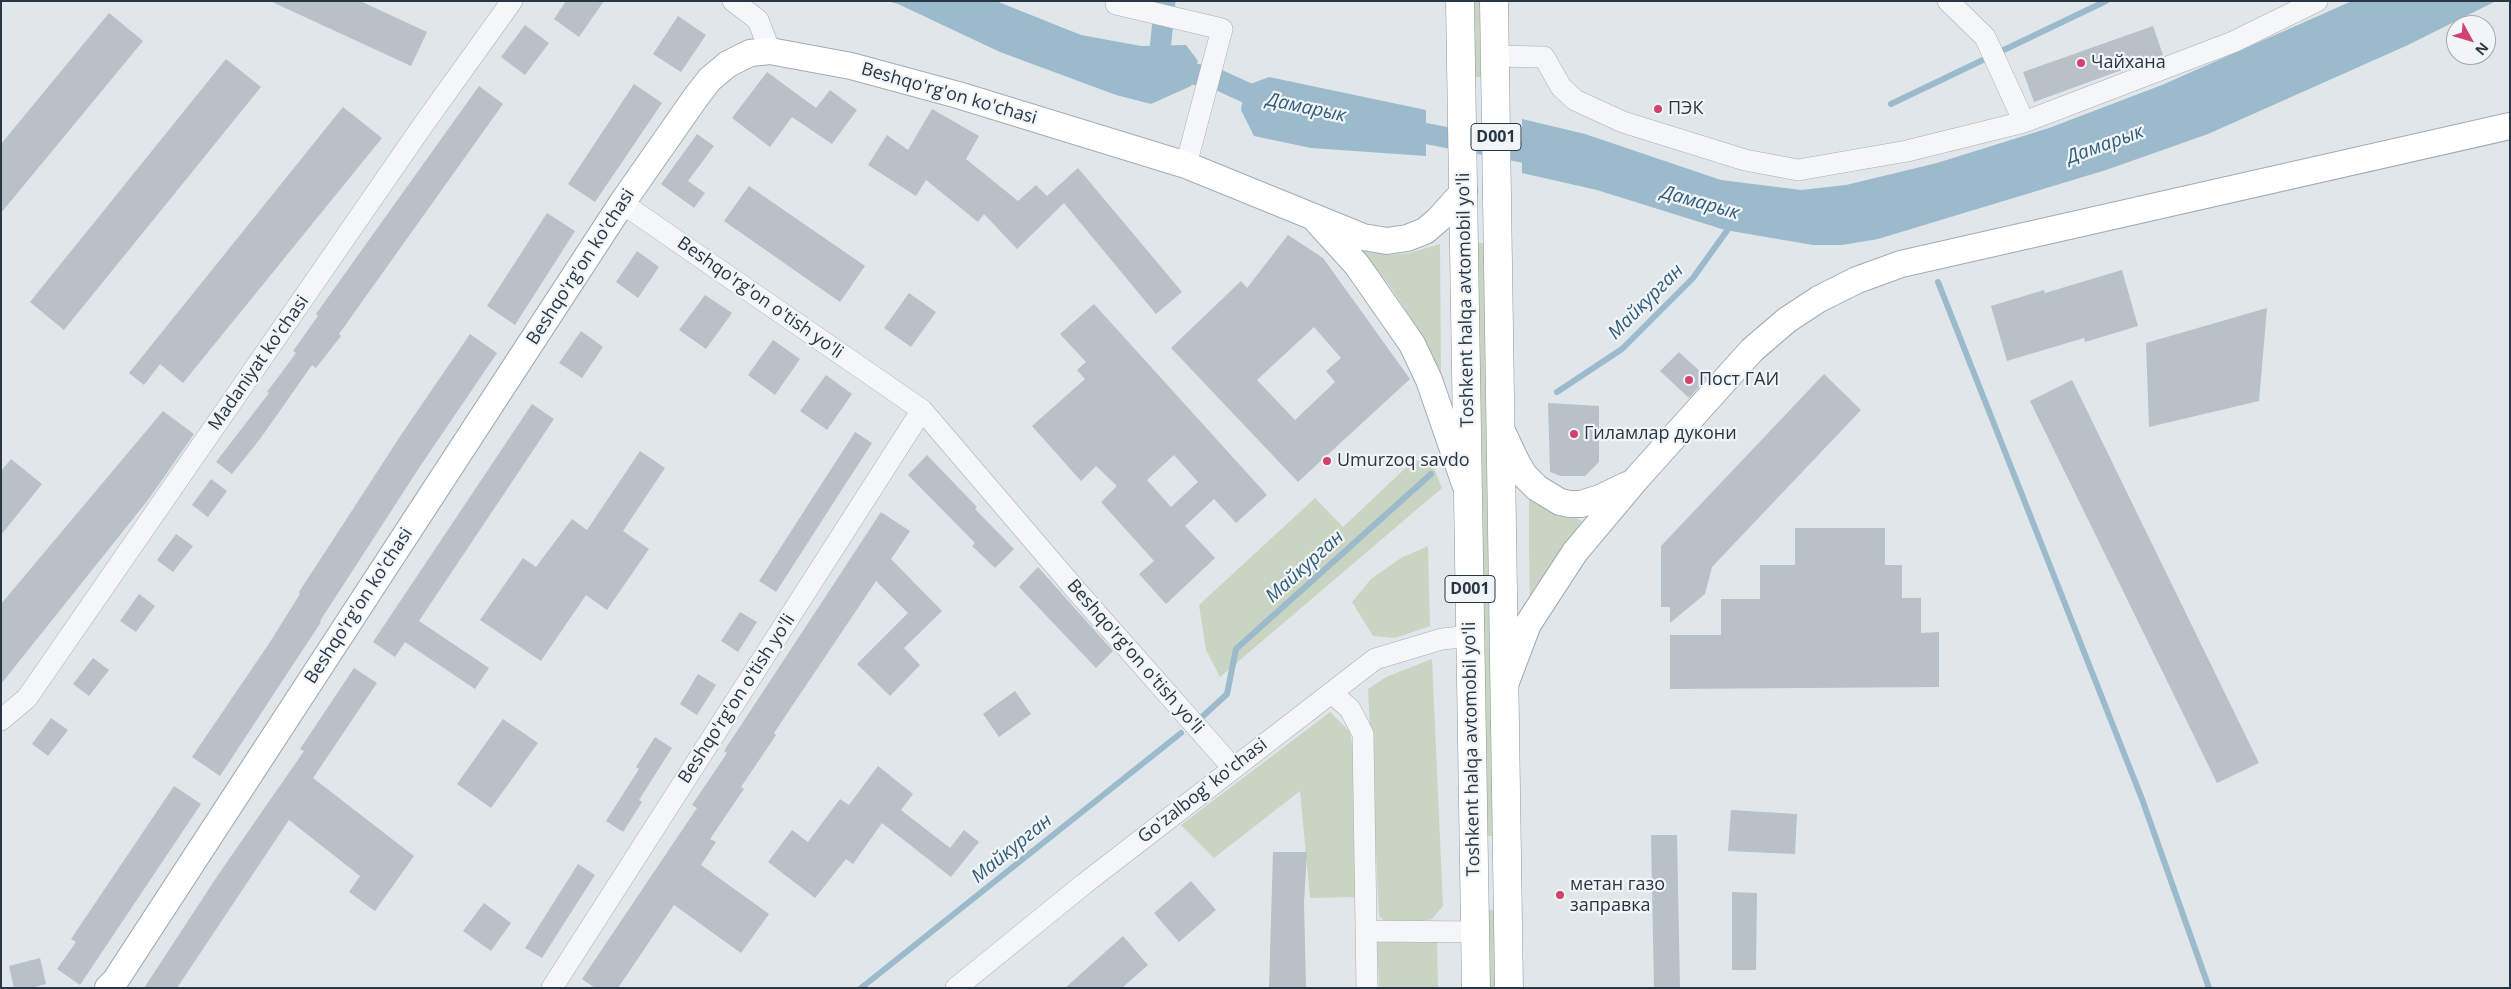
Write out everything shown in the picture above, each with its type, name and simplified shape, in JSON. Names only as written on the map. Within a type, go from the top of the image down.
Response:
[{"type":"highway","name":"Toshkent halqa avtomobil yo'li","points":[[1460,1],[1476,988]]},
{"type":"highway","name":"Toshkent halqa avtomobil yo'li","points":[[1494,1],[1510,988]]},
{"type":"highway","points":[[1474,864],[1508,864]]},
{"type":"main road","name":"Beshqo'rg'on ko'chasi","points":[[108,988],[115,981],[622,203],[710,79],[739,58],[770,50],[851,66],[958,95],[1186,165],[1363,237],[1387,241],[1425,231],[1439,219],[1464,191]]},
{"type":"main road","points":[[1504,688],[1528,624],[1575,552],[1638,477],[1752,350],[1802,309],[1857,280],[1901,264],[2510,126]]},
{"type":"main road","name":"Beshqo'rg'on ko'chasi","points":[[1311,215],[1357,265],[1412,344],[1429,380],[1469,495]]},
{"type":"main road","points":[[1501,429],[1517,464],[1525,476],[1537,488],[1560,502],[1581,504],[1600,498],[1620,490],[1638,477]]},
{"type":"street","name":"Madaniyat ko'chasi","points":[[1,720],[27,698],[417,134],[512,1]]},
{"type":"street","points":[[733,1],[758,20],[770,50]]},
{"type":"street","points":[[1948,1],[1985,37],[2024,122]]},
{"type":"street","points":[[1495,68],[1544,57],[1561,87],[1575,100],[1623,122],[1745,160],[1798,170],[1908,151],[2024,122],[2233,42],[2317,1]]},
{"type":"street","points":[[1116,4],[1222,29],[1186,165]]},
{"type":"street","name":"Beshqo'rg'on o'tish yo'li","points":[[622,203],[922,410],[1082,597],[1233,768]]},
{"type":"street","name":"Beshqo'rg'on o'tish yo'li","points":[[552,988],[922,410]]},
{"type":"street","name":"Go'zalbog' ko'chasi","points":[[956,988],[1084,884],[1375,659],[1442,639],[1471,636]]},
{"type":"street","points":[[1332,693],[1350,710],[1363,734],[1368,988]]},
{"type":"street","points":[[1368,931],[1475,932]]},
{"type":"green space","points":[[1468,1],[1480,1],[1481,77],[1469,77]]},
{"type":"green space","points":[[1473,243],[1485,243],[1496,836],[1484,836]]},
{"type":"green space","points":[[1440,244],[1441,373],[1418,329],[1390,286],[1361,250],[1388,255],[1409,253]]},
{"type":"green space","points":[[1414,460],[1432,463],[1442,488],[1220,677],[1206,650],[1199,605],[1315,498],[1343,527]]},
{"type":"green space","points":[[1529,497],[1582,521],[1530,606],[1529,551]]},
{"type":"green space","points":[[1428,546],[1430,626],[1395,638],[1373,636],[1352,602],[1371,579],[1401,558]]},
{"type":"green space","points":[[1432,659],[1443,906],[1432,919],[1415,923],[1388,924],[1379,916],[1368,689],[1386,677]]},
{"type":"green space","points":[[1330,712],[1350,732],[1357,774],[1362,897],[1310,898],[1300,791],[1214,858],[1181,825]]},
{"type":"green space","points":[[1482,910],[1497,910],[1499,988],[1483,988]]},
{"type":"green space","points":[[1437,938],[1438,988],[1379,988],[1377,940]]},
{"type":"water","points":[[887,1],[996,1],[1081,35],[1141,46],[1186,45],[1198,61],[1191,86],[1151,104],[1116,95],[1000,52],[898,4]]},
{"type":"water","points":[[2352,1],[2496,1],[2468,15],[2446,15],[2446,26],[2408,45],[2208,134],[2106,170],[1878,239],[1842,245],[1813,245],[1725,230],[1597,190],[1522,173],[1522,119],[1585,134],[1721,180],[1801,190],[1846,185],[1937,163],[2049,128],[2162,85]]},
{"type":"water","points":[[1269,77],[1426,110],[1426,156],[1311,148],[1254,136],[1241,110],[1245,86]]},
{"type":"building","points":[[270,1],[360,1],[427,32],[411,66]]},
{"type":"building","points":[[566,1],[604,1],[579,37],[554,19]]},
{"type":"building","points":[[109,13],[143,41],[1,213],[1,144]]},
{"type":"building","points":[[678,16],[706,35],[681,72],[653,54]]},
{"type":"building","points":[[525,25],[549,43],[525,75],[501,57]]},
{"type":"building","points":[[2153,26],[2163,55],[2034,102],[2023,72]]},
{"type":"building","points":[[226,59],[261,87],[64,330],[30,302]]},
{"type":"building","points":[[767,72],[816,108],[830,90],[857,110],[832,144],[792,117],[770,147],[732,118]]},
{"type":"building","points":[[634,84],[662,103],[595,202],[568,184]]},
{"type":"building","points":[[479,86],[503,104],[339,334],[341,336],[316,368],[312,365],[260,439],[232,474],[216,462],[269,393],[267,392],[296,353],[293,351],[318,316],[316,314]]},
{"type":"building","points":[[343,107],[382,138],[183,383],[160,364],[144,385],[129,373]]},
{"type":"building","points":[[932,109],[979,136],[966,159],[1018,201],[1036,185],[1047,196],[1078,168],[1182,292],[1156,314],[1064,203],[1017,249],[984,214],[978,222],[926,180],[916,196],[868,165],[887,135],[908,150]]},
{"type":"building","points":[[697,134],[714,146],[688,181],[705,193],[694,208],[661,184]]},
{"type":"building","points":[[749,186],[865,266],[840,302],[724,221]]},
{"type":"building","points":[[547,213],[575,231],[515,325],[487,306]]},
{"type":"building","points":[[1288,235],[1323,258],[1410,379],[1298,482],[1171,348],[1241,281],[1247,288]],"holes":[[[1314,327],[1341,358],[1326,371],[1335,382],[1295,420],[1257,380]]]},
{"type":"building","points":[[637,251],[659,267],[638,298],[616,282]]},
{"type":"building","points":[[2122,270],[2138,326],[2085,342],[2084,338],[2007,361],[1991,306],[2044,290],[2045,293]]},
{"type":"building","points":[[909,293],[936,312],[911,347],[884,328]]},
{"type":"building","points":[[705,295],[732,313],[706,349],[679,330]]},
{"type":"building","points":[[1094,304],[1267,495],[1236,523],[1214,499],[1185,526],[1215,558],[1166,604],[1139,574],[1154,561],[1101,502],[1117,486],[1096,466],[1081,481],[1032,426],[1085,379],[1077,370],[1086,362],[1060,334]],"holes":[[[1174,455],[1198,482],[1171,507],[1147,480]]]},
{"type":"building","points":[[2267,308],[2259,401],[2149,427],[2146,343]]},
{"type":"building","points":[[581,331],[603,347],[582,378],[559,363]]},
{"type":"building","points":[[470,334],[497,353],[419,468],[220,776],[192,757],[270,642],[300,594],[299,592],[403,432]]},
{"type":"building","points":[[773,340],[800,359],[775,395],[748,375]]},
{"type":"building","points":[[1679,352],[1707,378],[1689,398],[1660,371]]},
{"type":"building","points":[[1824,374],[1861,410],[1712,567],[1705,594],[1670,623],[1670,607],[1661,607],[1661,546]]},
{"type":"building","points":[[826,375],[852,394],[827,430],[800,411]]},
{"type":"building","points":[[2072,380],[2259,763],[2217,783],[2030,401]]},
{"type":"building","name":"Гиламлар дукони","points":[[1548,403],[1599,406],[1599,462],[1585,476],[1561,476],[1550,472]]},
{"type":"building","points":[[532,404],[554,419],[419,621],[489,668],[475,689],[405,642],[395,657],[373,642]]},
{"type":"building","points":[[163,411],[194,434],[148,500],[1,684],[1,604]]},
{"type":"building","points":[[855,432],[872,443],[776,592],[759,581]]},
{"type":"building","points":[[640,451],[665,468],[623,531],[649,549],[607,610],[586,595],[541,661],[480,620],[523,558],[536,567],[572,519],[587,530]]},
{"type":"building","points":[[927,455],[1014,549],[995,568],[972,546],[975,543],[908,475]]},
{"type":"building","points":[[11,459],[42,484],[1,535],[1,471]]},
{"type":"building","points":[[211,479],[227,491],[208,517],[192,505]]},
{"type":"building","points":[[881,512],[910,531],[891,559],[942,611],[904,648],[920,665],[890,696],[857,664],[908,613],[876,581],[774,733],[776,735],[741,787],[744,789],[710,839],[716,842],[701,865],[769,914],[741,953],[674,905],[618,988],[595,988],[582,979],[697,808],[692,805],[727,753],[724,751]]},
{"type":"building","points":[[1795,528],[1885,528],[1885,565],[1902,565],[1902,598],[1921,598],[1921,633],[1939,632],[1939,687],[1670,689],[1670,635],[1721,635],[1721,599],[1760,599],[1760,565],[1795,565]]},
{"type":"building","points":[[176,534],[193,546],[173,572],[157,560]]},
{"type":"building","points":[[1038,567],[1113,651],[1096,668],[1019,587]]},
{"type":"building","points":[[139,594],[155,606],[136,632],[120,621]]},
{"type":"building","points":[[740,612],[757,622],[738,652],[721,641]]},
{"type":"building","points":[[93,658],[109,670],[89,696],[73,684]]},
{"type":"building","points":[[354,668],[377,683],[313,778],[414,856],[375,911],[349,892],[360,876],[289,820],[177,988],[144,988],[218,875],[304,751],[300,749]]},
{"type":"building","points":[[698,674],[716,685],[697,715],[680,704]]},
{"type":"building","points":[[1015,691],[1031,714],[999,737],[983,714]]},
{"type":"building","points":[[51,718],[68,730],[48,756],[32,744]]},
{"type":"building","points":[[503,719],[538,743],[491,808],[457,784]]},
{"type":"building","points":[[655,737],[672,748],[639,800],[642,802],[623,832],[606,821],[639,769],[636,767]]},
{"type":"building","points":[[878,766],[913,794],[901,810],[950,848],[964,830],[979,842],[951,877],[882,823],[853,864],[846,859],[815,898],[768,862],[792,830],[808,842],[840,799],[849,805]]},
{"type":"building","points":[[174,786],[201,804],[80,985],[57,969],[76,942],[71,939]]},
{"type":"building","points":[[1731,810],[1797,814],[1795,854],[1728,851]]},
{"type":"building","points":[[1651,835],[1677,835],[1680,988],[1654,988]]},
{"type":"building","points":[[1273,852],[1307,852],[1304,903],[1306,988],[1269,988]]},
{"type":"building","points":[[578,864],[595,875],[542,958],[525,948]]},
{"type":"building","points":[[1191,881],[1216,910],[1179,942],[1154,913]]},
{"type":"building","points":[[1732,892],[1757,893],[1756,970],[1732,970]]},
{"type":"building","points":[[484,903],[511,923],[491,951],[463,931]]},
{"type":"building","points":[[1123,936],[1148,965],[1122,988],[1065,988]]},
{"type":"building","points":[[40,958],[46,984],[31,988],[14,988],[9,966]]},
{"type":"waterway","points":[[1158,70],[1165,1]]},
{"type":"waterway","points":[[1891,104],[2106,1]]},
{"type":"waterway","name":"Дамарык","points":[[1165,71],[1210,76],[1258,98],[1270,100]]},
{"type":"waterway","name":"Дамарык","points":[[1397,128],[1522,152],[1551,160]]},
{"type":"waterway","name":"Майкурган","points":[[1557,392],[1622,349],[1693,278],[1731,225]]},
{"type":"waterway","points":[[1938,282],[2142,799],[2209,988]]},
{"type":"waterway","name":"Майкурган","points":[[1202,717],[1227,694],[1236,649],[1431,474]]},
{"type":"waterway","name":"Майкурган","points":[[861,988],[1181,733]]},
{"type":"place","name":"Чайхана","points":[[2081,63]]},
{"type":"place","name":"ПЭК","points":[[1658,109]]},
{"type":"place","name":"Пост ГАИ","points":[[1689,380]]},
{"type":"place","name":"Гиламлар дукони","points":[[1574,434]]},
{"type":"place","name":"Umurzoq savdo","points":[[1327,461]]},
{"type":"place","name":"метан газо заправка","points":[[1560,895]]}]
